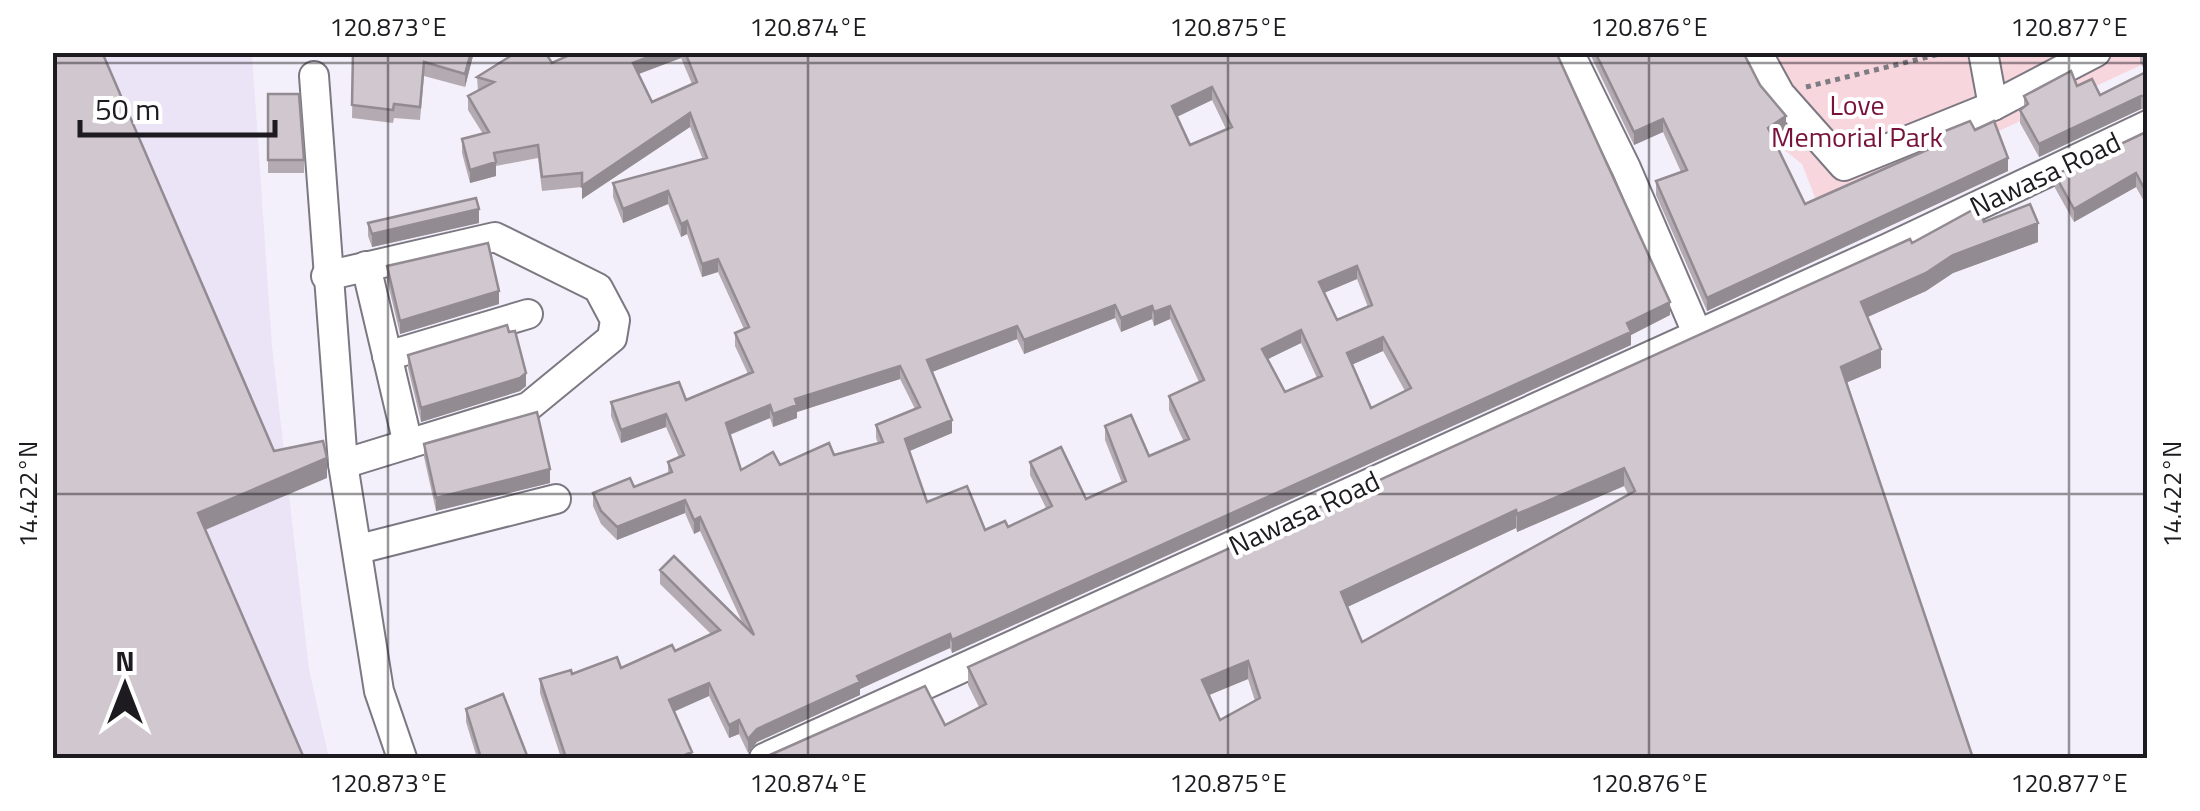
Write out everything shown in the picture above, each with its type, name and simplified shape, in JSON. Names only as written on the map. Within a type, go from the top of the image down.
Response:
[{"type":"street","points":[[1569,52],[1626,168],[1696,334]]},
{"type":"street","points":[[1757,52],[1780,94],[1844,166],[1993,106],[2096,52]]},
{"type":"street","points":[[1983,52],[1993,106]]},
{"type":"street","points":[[314,76],[343,464],[379,691],[402,758]]},
{"type":"street","name":"Nawasa Road","points":[[764,758],[1888,248],[2148,125]]},
{"type":"street","points":[[326,276],[495,237],[598,288],[616,320],[612,338],[540,400],[343,464]]},
{"type":"street","points":[[366,266],[408,444]]},
{"type":"street","points":[[387,356],[528,314]]},
{"type":"street","points":[[359,549],[556,500]]},
{"type":"path","points":[[1780,94],[1948,52]]},
{"type":"shaded area","points":[[52,53],[252,53],[272,346],[309,669],[329,758],[53,758]]},
{"type":"green space","name":"Love Memorial Park","points":[[2147,52],[2148,62],[1821,213],[1802,164],[1778,145],[1712,53]]},
{"type":"building","points":[[52,52],[102,52],[274,451],[323,441],[327,458],[198,513],[304,758],[52,758]]},
{"type":"building","points":[[353,52],[471,52],[465,74],[424,62],[420,107],[394,104],[393,110],[352,105]]},
{"type":"building","points":[[517,52],[545,52],[552,63],[576,52],[661,52],[633,63],[652,102],[697,82],[685,52],[1556,52],[1670,302],[1627,323],[1631,332],[952,640],[950,634],[857,676],[860,682],[757,729],[748,739],[739,720],[729,725],[709,683],[669,700],[692,752],[678,758],[566,758],[540,679],[571,670],[572,674],[617,657],[621,668],[672,645],[675,651],[720,630],[660,570],[674,556],[754,635],[700,517],[694,520],[685,500],[617,527],[601,511],[593,493],[630,478],[634,487],[672,472],[668,462],[684,455],[666,414],[621,430],[611,402],[679,382],[686,400],[753,372],[735,333],[749,327],[718,259],[702,264],[687,221],[681,224],[668,191],[623,209],[613,183],[707,158],[690,113],[582,186],[582,173],[542,177],[538,145],[494,153],[496,162],[470,170],[462,139],[489,132],[468,96],[494,82],[477,77]],"holes":[[[1212,87],[1232,127],[1190,145],[1172,106]],[[1357,266],[1372,305],[1337,320],[1319,282]],[[1115,305],[1121,318],[1152,306],[1154,312],[1170,306],[1204,380],[1169,396],[1189,439],[1149,456],[1131,415],[1105,426],[1126,481],[1086,499],[1061,447],[1030,462],[1052,506],[1008,527],[1005,521],[985,530],[967,486],[927,502],[905,439],[952,420],[927,360],[1017,326],[1024,340]],[[1301,330],[1322,376],[1285,392],[1262,349]],[[1383,337],[1411,388],[1371,408],[1347,353]],[[900,366],[920,407],[876,425],[883,442],[834,455],[829,443],[780,465],[773,452],[741,470],[726,423],[770,405],[773,414],[797,405],[795,399]]]},
{"type":"building","points":[[1595,52],[1743,52],[1760,85],[1786,116],[1768,128],[1805,204],[1929,149],[1925,139],[1970,121],[1975,130],[1994,121],[2008,158],[1707,298],[1656,181],[1687,170],[1663,119],[1634,132]]},
{"type":"building","points":[[2071,71],[2077,86],[2092,79],[2100,95],[2148,71],[2148,96],[2039,144],[2020,110],[2028,104],[2024,96]]},
{"type":"building","points":[[268,94],[299,94],[304,160],[268,160]]},
{"type":"building","points":[[2148,131],[2148,191],[2136,173],[2074,209],[2055,175]]},
{"type":"building","points":[[476,198],[479,209],[372,234],[368,223]]},
{"type":"building","points":[[2030,204],[2038,223],[1953,255],[1926,273],[1861,302],[1881,349],[1841,367],[1973,758],[763,758],[925,686],[945,725],[986,704],[968,667],[1910,239],[1912,243],[1978,207],[1984,222]],"holes":[[[1624,468],[1635,491],[1362,642],[1341,592],[1516,510],[1517,514]],[[1248,661],[1260,698],[1220,720],[1202,680]]]},
{"type":"building","points":[[488,243],[499,291],[400,321],[387,266]]},
{"type":"building","points":[[507,325],[509,332],[515,331],[526,373],[421,408],[408,355]]},
{"type":"building","points":[[537,412],[550,469],[436,498],[424,444]]},
{"type":"building","points":[[503,694],[528,758],[481,758],[466,709]]}]
